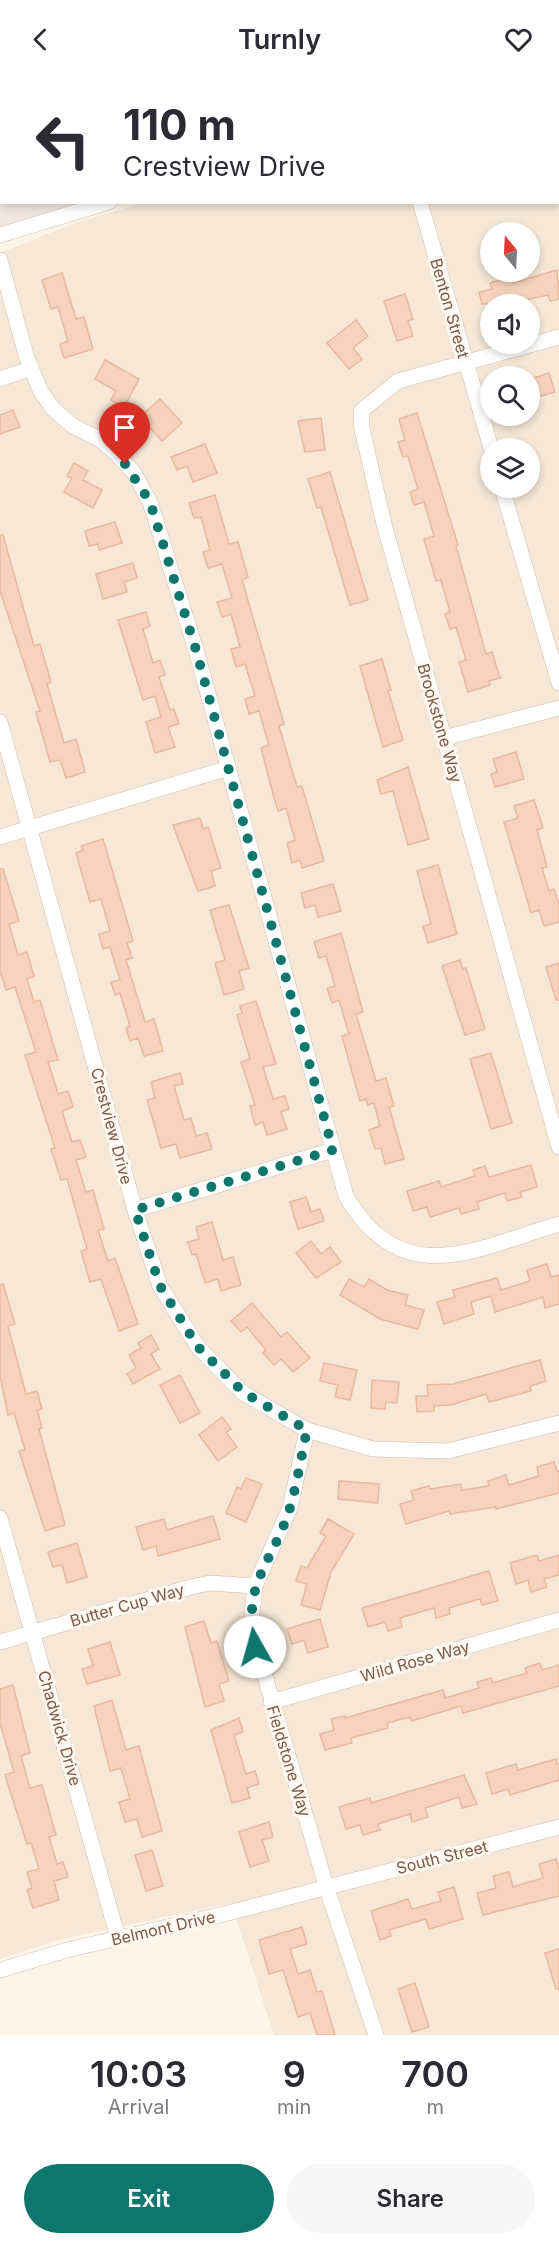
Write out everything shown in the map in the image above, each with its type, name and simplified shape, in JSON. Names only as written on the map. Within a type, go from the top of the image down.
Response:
[{"type":"street","points":[[0,235],[102,204]]},
{"type":"street","name":"Benton Street","points":[[421,204],[488,438]]},
{"type":"street","points":[[0,260],[30,369],[53,409],[73,426],[99,439],[117,454],[134,473],[150,502],[196,650],[346,1196],[360,1221],[390,1246],[410,1254],[449,1257],[559,1224]]},
{"type":"street","points":[[465,361],[559,337]]},
{"type":"street","name":"Brookstone Way","points":[[465,361],[398,381],[361,411],[362,429],[384,524],[559,1147]]},
{"type":"street","points":[[0,379],[30,369]]},
{"type":"street","points":[[505,498],[559,683]]},
{"type":"street","points":[[444,738],[559,708]]},
{"type":"street","name":"Crestview Drive","points":[[0,722],[135,1210],[160,1286],[198,1347],[243,1392],[307,1430],[373,1449],[448,1451],[559,1423]]},
{"type":"street","points":[[0,837],[228,768]]},
{"type":"street","points":[[135,1210],[333,1150]]},
{"type":"street","name":"Fieldstone Way","points":[[307,1430],[290,1508],[255,1586],[252,1614],[253,1635],[326,1886],[375,2035]]},
{"type":"street","name":"Chadwick Drive","points":[[0,1518],[118,1938]]},
{"type":"street","name":"Butter Cup Way","points":[[0,1642],[191,1587],[220,1583],[255,1586]]},
{"type":"street","name":"Wild Rose Way","points":[[271,1702],[559,1620]]},
{"type":"street","name":"South Street","points":[[326,1886],[559,1827]]},
{"type":"street","name":"Belmont Drive","points":[[0,1970],[67,1950],[228,1913],[326,1886]]},
{"type":"shaded area","points":[[0,204],[79,204],[0,228]]},
{"type":"shaded area","points":[[139,204],[559,204],[559,2035],[274,2035],[231,1903],[58,1940],[0,1959],[0,253],[72,224]]},
{"type":"building","points":[[557,270],[559,299],[550,301],[548,295],[540,297],[540,294],[480,294],[480,296],[479,292],[492,289],[490,283],[540,282],[540,275]]},
{"type":"building","points":[[62,273],[76,319],[84,317],[93,349],[64,358],[60,344],[68,341],[58,307],[51,309],[42,280]]},
{"type":"building","points":[[405,294],[413,319],[408,321],[413,336],[397,341],[384,301]]},
{"type":"building","points":[[356,320],[368,336],[353,348],[362,359],[349,369],[327,343]]},
{"type":"building","points":[[105,360],[139,379],[124,407],[111,400],[116,391],[95,379]]},
{"type":"building","points":[[549,373],[555,392],[540,396],[540,376]]},
{"type":"building","points":[[160,399],[182,423],[162,441],[140,417]]},
{"type":"building","points":[[13,410],[20,427],[0,434],[0,415]]},
{"type":"building","points":[[417,413],[458,545],[456,546],[486,654],[492,652],[500,678],[489,681],[490,685],[468,692],[459,662],[466,660],[456,627],[450,629],[445,614],[450,612],[441,580],[436,581],[424,539],[434,536],[424,502],[414,505],[410,492],[418,489],[408,456],[403,457],[398,442],[405,440],[399,419]]},
{"type":"building","points":[[321,418],[325,450],[305,452],[298,421]]},
{"type":"building","points":[[205,444],[217,473],[193,482],[187,466],[177,470],[171,457]]},
{"type":"building","points":[[74,463],[88,471],[83,480],[102,490],[93,508],[64,492],[72,478],[67,476]]},
{"type":"building","points":[[330,472],[368,600],[350,605],[321,507],[317,508],[308,479]]},
{"type":"building","points":[[215,495],[229,544],[238,542],[248,577],[242,580],[284,724],[279,726],[297,787],[302,786],[324,861],[302,868],[300,860],[292,863],[287,843],[295,840],[286,808],[278,811],[273,794],[261,748],[269,745],[259,711],[249,714],[245,699],[255,696],[245,664],[236,667],[231,649],[240,647],[231,614],[222,617],[217,602],[232,598],[222,564],[208,568],[203,552],[210,550],[201,517],[194,518],[189,503]]},
{"type":"building","points":[[115,522],[122,543],[99,550],[98,544],[89,546],[85,531]]},
{"type":"building","points":[[0,535],[3,535],[34,646],[40,644],[51,682],[47,684],[64,743],[76,739],[85,772],[66,778],[60,760],[50,762],[36,712],[40,711],[0,591]]},
{"type":"building","points":[[133,563],[137,578],[124,582],[127,592],[103,599],[96,574]]},
{"type":"building","points":[[146,612],[150,626],[143,629],[153,663],[160,660],[165,675],[159,677],[170,710],[174,709],[179,724],[168,727],[175,747],[155,753],[146,722],[161,717],[155,696],[143,700],[118,620]]},
{"type":"building","points":[[382,659],[391,690],[388,691],[403,740],[383,747],[360,666]]},
{"type":"building","points":[[516,752],[524,779],[495,787],[491,774],[497,772],[493,759]]},
{"type":"building","points":[[408,767],[429,839],[408,845],[393,791],[381,794],[377,780]]},
{"type":"building","points":[[534,800],[543,828],[537,830],[547,867],[542,868],[549,891],[554,889],[559,905],[559,922],[544,926],[539,910],[531,913],[504,822],[518,818],[514,806]]},
{"type":"building","points":[[200,818],[203,829],[208,827],[221,868],[211,871],[215,886],[198,891],[173,825]]},
{"type":"building","points":[[103,839],[133,941],[127,943],[132,958],[126,960],[145,1022],[154,1019],[163,1051],[144,1056],[138,1038],[130,1041],[126,1028],[130,1026],[120,993],[115,995],[111,982],[120,980],[110,947],[103,949],[99,934],[110,931],[101,899],[90,902],[76,853],[83,850],[81,846]]},
{"type":"building","points":[[438,865],[457,934],[428,943],[423,926],[431,924],[417,871]]},
{"type":"building","points":[[0,869],[3,869],[19,921],[9,924],[18,955],[27,952],[34,976],[27,979],[34,1002],[40,1000],[58,1060],[48,1062],[58,1094],[68,1091],[73,1107],[62,1111],[72,1142],[80,1140],[86,1157],[76,1160],[86,1192],[93,1190],[104,1229],[98,1230],[108,1261],[115,1258],[138,1324],[119,1331],[101,1279],[90,1282],[81,1251],[87,1249],[67,1179],[61,1180],[51,1149],[55,1148],[25,1055],[36,1052],[15,987],[6,990],[0,971]]},
{"type":"building","points":[[333,884],[341,911],[318,917],[315,905],[305,908],[301,893]]},
{"type":"building","points":[[229,905],[249,968],[239,971],[244,989],[224,995],[215,963],[225,960],[210,910]]},
{"type":"building","points":[[341,933],[363,1012],[356,1014],[376,1081],[386,1078],[394,1106],[389,1107],[404,1159],[385,1164],[381,1148],[375,1149],[369,1130],[380,1126],[374,1103],[368,1105],[366,1099],[360,1101],[342,1036],[349,1034],[339,1000],[332,1003],[327,988],[335,986],[326,956],[319,958],[314,942]]},
{"type":"building","points":[[460,960],[463,969],[466,968],[485,1029],[465,1035],[442,966]]},
{"type":"building","points":[[559,963],[559,1000],[556,1000],[546,967]]},
{"type":"building","points":[[256,1001],[276,1064],[263,1067],[273,1099],[285,1096],[289,1109],[281,1112],[287,1129],[267,1135],[263,1122],[255,1125],[250,1106],[255,1105],[241,1062],[250,1059],[237,1015],[242,1013],[240,1006]]},
{"type":"building","points":[[491,1053],[512,1123],[491,1129],[470,1059]]},
{"type":"building","points":[[180,1073],[183,1084],[174,1086],[184,1120],[191,1118],[196,1136],[207,1133],[212,1149],[180,1158],[176,1144],[161,1148],[147,1100],[155,1098],[151,1082]]},
{"type":"building","points":[[531,1165],[537,1187],[520,1192],[522,1197],[507,1201],[505,1193],[477,1202],[479,1209],[461,1214],[459,1208],[430,1217],[427,1207],[413,1211],[407,1191],[439,1181],[441,1187],[475,1176],[473,1170],[485,1166],[489,1177]]},
{"type":"building","points":[[306,1197],[311,1212],[320,1209],[324,1221],[298,1229],[290,1202]]},
{"type":"building","points":[[212,1222],[223,1260],[233,1257],[241,1285],[221,1291],[218,1279],[205,1283],[196,1254],[192,1255],[188,1242],[199,1239],[196,1227]]},
{"type":"building","points":[[311,1241],[321,1254],[330,1247],[341,1262],[316,1278],[296,1253]]},
{"type":"building","points":[[547,1264],[551,1277],[559,1275],[559,1304],[545,1308],[543,1297],[495,1312],[491,1296],[471,1302],[474,1314],[444,1324],[437,1302],[455,1297],[453,1290],[497,1278],[501,1290],[530,1281],[527,1270]]},
{"type":"building","points":[[349,1279],[364,1287],[369,1279],[387,1290],[408,1295],[405,1305],[424,1310],[418,1329],[380,1319],[340,1295]]},
{"type":"building","points":[[3,1284],[15,1324],[8,1326],[26,1394],[37,1391],[42,1409],[37,1410],[42,1428],[39,1429],[65,1525],[45,1531],[19,1451],[25,1450],[14,1413],[8,1415],[0,1376],[0,1285]]},
{"type":"building","points":[[252,1303],[281,1337],[287,1332],[310,1358],[293,1372],[281,1359],[274,1365],[263,1353],[266,1350],[247,1327],[241,1332],[231,1321]]},
{"type":"building","points":[[151,1335],[159,1349],[151,1354],[160,1369],[133,1384],[127,1374],[136,1368],[129,1355],[141,1348],[138,1343]]},
{"type":"building","points":[[540,1360],[546,1381],[530,1386],[531,1391],[489,1402],[486,1394],[451,1405],[434,1406],[434,1411],[417,1412],[416,1396],[428,1396],[427,1385],[453,1384]]},
{"type":"building","points":[[324,1363],[357,1370],[350,1400],[335,1397],[338,1385],[320,1381]]},
{"type":"building","points":[[180,1375],[200,1413],[180,1423],[160,1385]]},
{"type":"building","points":[[372,1380],[399,1382],[397,1403],[386,1402],[385,1409],[371,1408]]},
{"type":"building","points":[[222,1417],[231,1429],[226,1432],[237,1447],[218,1461],[199,1435]]},
{"type":"building","points":[[554,1462],[559,1471],[559,1493],[496,1509],[496,1507],[450,1514],[449,1511],[406,1524],[400,1504],[414,1500],[411,1491],[429,1486],[430,1489],[461,1484],[462,1490],[489,1486],[488,1481],[506,1475],[509,1485],[539,1476],[537,1467]]},
{"type":"building","points":[[246,1478],[262,1484],[246,1522],[226,1513],[237,1487],[241,1489]]},
{"type":"building","points":[[339,1481],[379,1484],[378,1503],[338,1499]]},
{"type":"building","points":[[213,1516],[220,1539],[158,1556],[156,1546],[143,1550],[136,1527],[164,1519],[167,1530]]},
{"type":"building","points":[[328,1519],[354,1534],[331,1572],[320,1610],[301,1605],[307,1584],[296,1581],[301,1566],[307,1568],[326,1536],[320,1533]]},
{"type":"building","points":[[77,1543],[87,1577],[67,1583],[62,1565],[53,1567],[48,1552]]},
{"type":"building","points":[[537,1555],[539,1561],[559,1555],[559,1575],[544,1579],[547,1587],[531,1592],[528,1580],[516,1584],[510,1563]]},
{"type":"building","points":[[489,1571],[498,1601],[482,1605],[480,1599],[449,1608],[450,1614],[436,1618],[434,1608],[400,1618],[402,1627],[388,1631],[385,1622],[368,1627],[362,1608]]},
{"type":"building","points":[[320,1619],[328,1647],[308,1653],[304,1640],[292,1644],[287,1629]]},
{"type":"building","points":[[204,1621],[211,1643],[217,1641],[229,1681],[219,1684],[224,1701],[205,1707],[185,1627]]},
{"type":"building","points":[[110,1642],[120,1675],[87,1684],[82,1669],[93,1666],[88,1649]]},
{"type":"building","points":[[540,1663],[542,1670],[559,1665],[559,1686],[463,1713],[461,1706],[411,1721],[410,1717],[387,1723],[388,1728],[351,1738],[352,1743],[325,1750],[320,1734],[334,1730],[331,1719],[345,1716],[345,1718],[443,1690],[445,1698],[479,1688],[477,1682],[491,1678],[493,1683],[527,1673],[525,1668]]},
{"type":"building","points":[[13,1685],[30,1753],[21,1756],[30,1788],[42,1785],[56,1835],[49,1837],[57,1864],[63,1862],[68,1877],[54,1881],[59,1900],[33,1908],[27,1890],[32,1888],[27,1872],[39,1869],[31,1843],[27,1844],[5,1775],[14,1772],[0,1723],[0,1689]]},
{"type":"building","points":[[112,1700],[126,1750],[139,1746],[162,1831],[142,1837],[137,1819],[125,1822],[119,1802],[130,1799],[121,1768],[110,1771],[94,1706]]},
{"type":"building","points":[[239,1718],[243,1732],[234,1735],[246,1774],[255,1771],[259,1784],[247,1788],[250,1798],[232,1803],[211,1730]]},
{"type":"building","points":[[556,1759],[557,1764],[559,1763],[559,1780],[510,1795],[508,1789],[492,1794],[486,1773],[516,1764],[518,1770]]},
{"type":"building","points":[[464,1775],[477,1804],[462,1808],[459,1797],[425,1808],[428,1817],[412,1822],[410,1814],[378,1824],[380,1830],[363,1835],[360,1825],[346,1829],[339,1807],[370,1798],[371,1803]]},
{"type":"building","points":[[269,1822],[273,1837],[262,1840],[269,1861],[250,1867],[239,1832]]},
{"type":"building","points":[[152,1850],[163,1886],[146,1891],[135,1855]]},
{"type":"building","points":[[556,1859],[559,1870],[559,1896],[483,1915],[477,1893],[496,1888],[493,1876],[509,1872],[513,1887],[543,1878],[539,1864]]},
{"type":"building","points":[[454,1887],[463,1919],[429,1929],[426,1919],[389,1930],[391,1936],[380,1940],[371,1911],[408,1899],[412,1909],[441,1901],[438,1892]]},
{"type":"building","points":[[302,1927],[307,1944],[290,1949],[298,1974],[310,1970],[317,1992],[322,1991],[335,2035],[317,2035],[310,2013],[298,2017],[283,1970],[269,1974],[259,1940]]},
{"type":"building","points":[[559,1949],[559,1989],[556,1989],[545,1953]]},
{"type":"building","points":[[415,1983],[429,2027],[412,2032],[398,1989]]},
{"type":"route","points":[[125,464],[134,473],[150,502],[196,650],[333,1150],[135,1210],[160,1286],[198,1347],[243,1392],[307,1430],[290,1508],[283,1528],[264,1562],[255,1586],[252,1614],[255,1647]]}]
